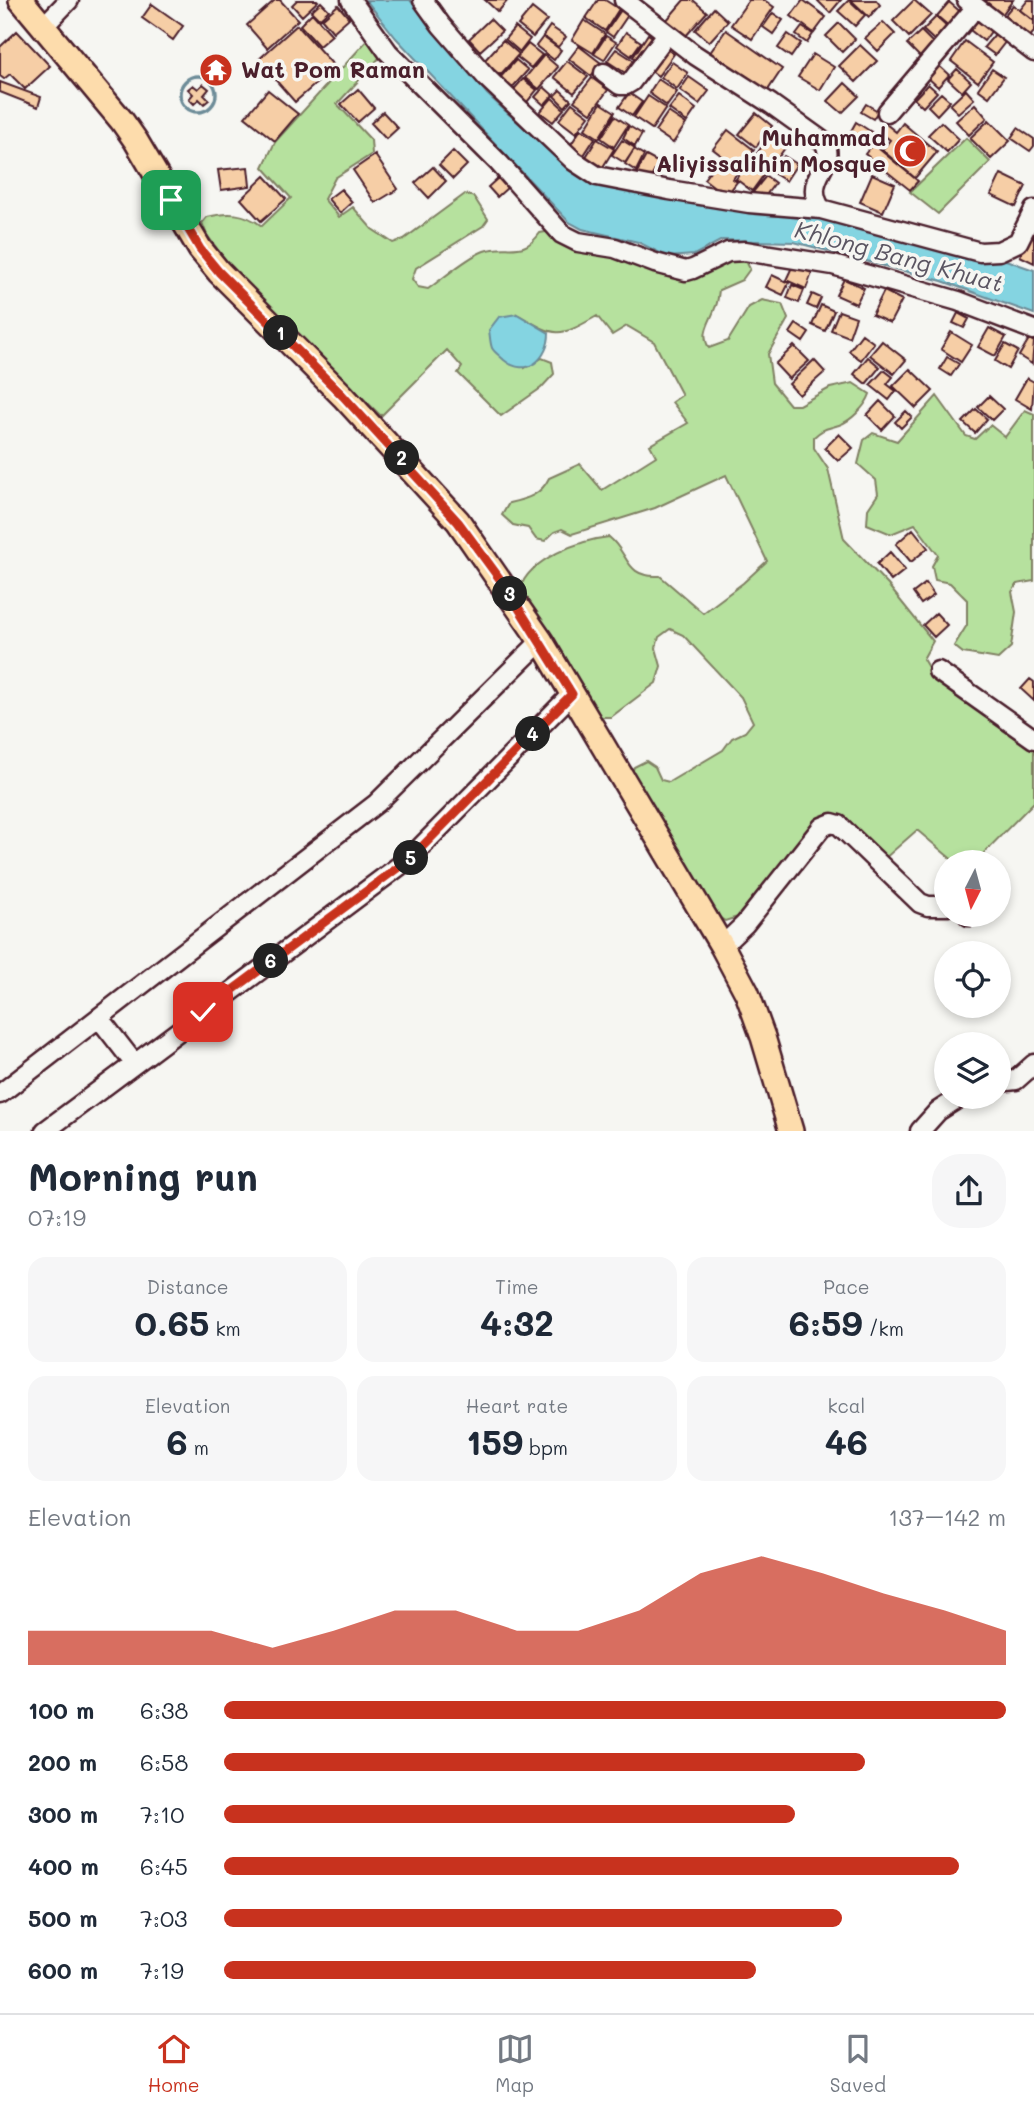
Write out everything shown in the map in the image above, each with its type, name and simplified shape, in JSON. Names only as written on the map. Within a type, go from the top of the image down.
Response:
[{"type":"main road","points":[[21,0],[136,141],[200,249],[219,272],[343,396],[428,487],[458,522],[541,642],[722,946],[747,993],[791,1131]]},
{"type":"street","points":[[43,27],[69,0]]},
{"type":"street","points":[[351,0],[387,52],[499,163],[562,234],[578,242],[615,248],[686,271],[693,270],[713,257],[736,251],[832,265],[984,309],[1034,330]]},
{"type":"street","points":[[423,0],[487,78],[575,161],[597,176],[750,203],[821,209],[980,252],[999,251],[1018,242],[1034,209]]},
{"type":"street","points":[[624,0],[667,34],[824,142],[828,150],[827,161],[816,182],[814,194],[821,209]]},
{"type":"street","points":[[887,112],[972,4],[1034,52]]},
{"type":"street","points":[[604,73],[620,85],[626,85],[667,34]]},
{"type":"street","points":[[0,1094],[377,803],[541,642]]},
{"type":"street","points":[[937,671],[1034,738]]},
{"type":"street","points":[[45,1131],[411,858],[572,694]]},
{"type":"street","points":[[722,946],[745,924],[822,827],[832,823],[839,825],[920,903],[934,906]]},
{"type":"street","points":[[99,1018],[134,1063]]},
{"type":"street","points":[[1011,1081],[1016,1080],[1034,1064]]},
{"type":"street","points":[[920,1131],[941,1109]]},
{"type":"green space","points":[[371,36],[382,55],[337,104],[371,140],[372,154],[335,178],[324,199],[339,217],[353,207],[372,229],[393,243],[404,239],[465,194],[474,197],[488,219],[483,226],[416,268],[412,279],[418,287],[428,289],[484,251],[521,248],[540,233],[551,231],[674,275],[715,262],[744,257],[750,269],[742,280],[719,290],[717,304],[706,333],[706,343],[709,348],[728,341],[749,307],[762,300],[782,304],[788,319],[768,354],[772,383],[790,405],[799,405],[830,388],[853,383],[870,394],[853,417],[823,430],[814,437],[814,448],[828,469],[844,539],[888,585],[933,641],[923,659],[932,674],[1034,747],[1034,802],[987,850],[941,850],[917,830],[883,860],[840,820],[744,915],[725,921],[717,916],[631,775],[634,767],[646,761],[655,767],[661,780],[669,782],[723,750],[732,738],[745,732],[753,722],[741,697],[683,635],[670,629],[659,637],[656,648],[661,666],[656,683],[611,717],[600,717],[520,589],[525,578],[544,560],[584,542],[609,537],[634,569],[648,576],[660,576],[703,613],[767,561],[726,475],[655,508],[572,534],[562,529],[554,532],[545,541],[536,539],[528,528],[513,525],[502,515],[509,503],[533,495],[542,489],[549,478],[580,464],[602,490],[656,456],[650,445],[688,423],[672,402],[682,395],[654,342],[627,326],[612,335],[597,316],[573,329],[557,332],[540,327],[517,314],[525,368],[542,358],[552,362],[554,374],[541,388],[501,416],[458,373],[462,367],[447,350],[381,416],[230,266],[207,235],[202,223],[207,217],[236,214],[262,226],[291,198],[263,167],[275,142]]},
{"type":"green space","points":[[966,138],[990,162],[938,214],[910,192]]},
{"type":"green space","points":[[937,396],[966,436],[975,439],[990,425],[1005,437],[1025,410],[1034,414],[1034,581],[1017,584],[1012,592],[1016,612],[1011,647],[998,659],[963,653],[954,646],[967,625],[967,600],[950,583],[935,580],[932,566],[938,555],[915,524],[891,534],[867,524],[868,509],[878,494],[876,480],[858,464],[864,440],[873,433],[897,441]]},
{"type":"water","name":"Khlong Bang Khuat","points":[[366,0],[410,0],[487,94],[562,163],[594,183],[649,196],[810,214],[1000,258],[1034,270],[1034,314],[942,281],[794,242],[722,240],[694,255],[668,257],[638,242],[582,229],[569,222],[396,38]]},
{"type":"water","points":[[517,314],[549,333],[541,358],[521,367],[504,360],[492,348],[489,330],[499,317]]},
{"type":"building","points":[[275,0],[280,0],[298,20],[267,48],[247,25]]},
{"type":"building","points":[[297,0],[318,1],[302,16],[292,5]]},
{"type":"building","points":[[485,0],[508,0],[498,12]]},
{"type":"building","points":[[598,0],[605,0],[619,9],[605,31],[586,18]]},
{"type":"building","points":[[684,0],[693,0],[707,12],[685,37],[666,21]]},
{"type":"building","points":[[749,0],[764,0],[774,7],[752,39],[731,25]]},
{"type":"building","points":[[803,0],[826,17],[814,33],[791,16]]},
{"type":"building","points":[[817,0],[841,0],[830,13]]},
{"type":"building","points":[[849,0],[865,15],[855,26],[838,11]]},
{"type":"building","points":[[851,0],[876,0],[880,5],[869,17]]},
{"type":"building","points":[[914,0],[931,15],[909,37],[893,21]]},
{"type":"building","points":[[980,0],[1013,0],[1001,16]]},
{"type":"building","points":[[1028,0],[1034,0],[1034,21],[1020,10]]},
{"type":"building","points":[[321,2],[329,10],[319,19],[311,11]]},
{"type":"building","points":[[949,2],[963,14],[951,28],[937,16]]},
{"type":"building","points":[[152,4],[183,26],[173,40],[142,18]]},
{"type":"building","points":[[338,5],[349,18],[333,32],[322,19]]},
{"type":"building","points":[[1013,5],[1034,21],[1034,32],[1028,39],[1002,18]]},
{"type":"building","points":[[532,8],[547,20],[533,37],[518,25]]},
{"type":"building","points":[[714,8],[728,21],[709,42],[695,30]]},
{"type":"building","points":[[621,10],[628,15],[613,37],[606,32]]},
{"type":"building","points":[[312,13],[332,35],[319,46],[300,25]]},
{"type":"building","points":[[773,13],[783,20],[773,34],[763,27]]},
{"type":"building","points":[[936,17],[949,29],[936,42],[923,30]]},
{"type":"building","points":[[490,19],[502,31],[480,51],[469,39]]},
{"type":"building","points":[[978,19],[992,30],[984,41],[970,30]]},
{"type":"building","points":[[584,20],[605,34],[593,53],[572,40]]},
{"type":"building","points":[[883,22],[895,34],[878,51],[865,38]]},
{"type":"building","points":[[839,23],[855,39],[842,52],[826,36]]},
{"type":"building","points":[[297,25],[335,67],[295,102],[258,60]]},
{"type":"building","points":[[550,26],[566,37],[558,47],[543,36]]},
{"type":"building","points":[[515,27],[530,39],[520,52],[505,39]]},
{"type":"building","points":[[802,27],[813,34],[807,43],[796,35]]},
{"type":"building","points":[[726,30],[782,69],[764,96],[707,57]]},
{"type":"building","points":[[17,31],[50,66],[25,89],[10,74],[4,79],[0,76],[0,47]]},
{"type":"building","points":[[921,31],[935,45],[921,58],[907,44]]},
{"type":"building","points":[[626,32],[641,42],[631,56],[617,46]]},
{"type":"building","points":[[996,33],[1006,41],[995,55],[984,47]]},
{"type":"building","points":[[648,34],[658,41],[642,63],[633,57]]},
{"type":"building","points":[[788,34],[801,43],[791,57],[778,48]]},
{"type":"building","points":[[606,36],[616,42],[604,60],[594,54]]},
{"type":"building","points":[[543,37],[561,50],[554,60],[536,46]]},
{"type":"building","points":[[503,40],[519,54],[500,75],[484,61]]},
{"type":"building","points":[[965,41],[993,62],[978,82],[951,61]]},
{"type":"building","points":[[528,44],[542,55],[531,68],[517,57]]},
{"type":"building","points":[[860,45],[877,61],[856,82],[839,66]]},
{"type":"building","points":[[579,46],[601,63],[591,76],[569,59]]},
{"type":"building","points":[[662,46],[674,54],[658,76],[646,67]]},
{"type":"building","points":[[616,49],[639,64],[630,76],[607,61]]},
{"type":"building","points":[[813,54],[834,67],[820,90],[798,77]]},
{"type":"building","points":[[544,55],[558,67],[539,89],[525,78]]},
{"type":"building","points":[[516,60],[528,70],[510,90],[498,80]]},
{"type":"building","points":[[567,61],[588,77],[574,93],[554,77]]},
{"type":"building","points":[[672,62],[688,73],[677,89],[661,77]]},
{"type":"building","points":[[938,65],[949,75],[938,87],[927,77]]},
{"type":"building","points":[[957,69],[971,82],[962,92],[948,79]]},
{"type":"building","points":[[992,69],[1004,77],[989,97],[978,89]]},
{"type":"building","points":[[689,77],[709,91],[699,104],[680,90]]},
{"type":"building","points":[[592,78],[608,90],[591,113],[574,101]]},
{"type":"building","points":[[523,79],[537,90],[523,107],[509,95]]},
{"type":"building","points":[[658,79],[677,92],[667,106],[649,93]]},
{"type":"building","points":[[0,82],[41,97],[38,107],[0,92]]},
{"type":"building","points":[[845,83],[859,96],[842,113],[828,101]]},
{"type":"building","points":[[203,84],[209,89],[204,95],[209,100],[204,104],[199,99],[194,104],[189,99],[193,94],[188,89],[193,85],[198,89]]},
{"type":"building","points":[[928,84],[937,92],[923,107],[914,99]]},
{"type":"building","points":[[544,87],[553,95],[544,105],[535,97]]},
{"type":"building","points":[[358,89],[374,108],[358,122],[341,104]]},
{"type":"building","points":[[268,90],[298,114],[275,141],[245,117]]},
{"type":"building","points":[[560,90],[571,100],[565,107],[554,96]]},
{"type":"building","points":[[966,90],[974,99],[958,113],[950,105]]},
{"type":"building","points":[[629,93],[642,102],[632,116],[619,107]]},
{"type":"building","points":[[941,93],[950,101],[937,115],[928,106]]},
{"type":"building","points":[[648,96],[666,108],[652,129],[634,117]]},
{"type":"building","points":[[679,96],[696,109],[687,122],[669,109]]},
{"type":"building","points":[[552,98],[564,109],[553,122],[540,112]]},
{"type":"building","points":[[572,103],[589,116],[576,133],[559,120]]},
{"type":"building","points":[[601,103],[615,112],[599,138],[585,129]]},
{"type":"building","points":[[866,104],[878,111],[873,119],[861,112]]},
{"type":"building","points":[[975,104],[987,118],[969,135],[956,121]]},
{"type":"building","points":[[383,112],[398,128],[386,139],[371,123]]},
{"type":"building","points":[[668,112],[686,124],[673,143],[655,131]]},
{"type":"building","points":[[756,113],[772,126],[756,147],[739,134]]},
{"type":"building","points":[[615,116],[628,125],[614,147],[601,138]]},
{"type":"building","points":[[989,120],[1010,141],[991,159],[970,138]]},
{"type":"building","points":[[856,122],[873,133],[868,142],[851,131]]},
{"type":"building","points":[[941,122],[959,139],[947,152],[928,135]]},
{"type":"building","name":"Muhammad Aliyissalihin Mosque","points":[[903,123],[937,152],[915,178],[882,150],[890,140],[880,132],[886,124],[896,132]]},
{"type":"building","points":[[629,126],[642,134],[635,146],[623,138]]},
{"type":"building","points":[[1018,128],[1034,139],[1034,146],[1030,151],[1011,138]]},
{"type":"building","points":[[581,129],[595,138],[582,158],[568,149]]},
{"type":"building","points":[[774,129],[790,141],[772,166],[756,155]]},
{"type":"building","points":[[728,130],[754,150],[739,169],[713,149]]},
{"type":"building","points":[[597,139],[614,149],[601,170],[584,160]]},
{"type":"building","points":[[622,140],[635,148],[625,163],[612,155]]},
{"type":"building","points":[[873,144],[918,181],[910,190],[865,154]]},
{"type":"building","points":[[634,149],[644,155],[636,171],[625,164]]},
{"type":"building","points":[[453,151],[467,165],[453,179],[439,165]]},
{"type":"building","points":[[375,155],[398,189],[375,203],[353,170]]},
{"type":"building","points":[[646,156],[659,163],[648,183],[635,176]]},
{"type":"building","points":[[784,156],[797,164],[786,181],[773,173]]},
{"type":"building","points":[[752,157],[768,169],[752,191],[736,179]]},
{"type":"building","points":[[719,159],[737,173],[733,179],[737,182],[726,196],[704,179]]},
{"type":"building","points":[[248,167],[250,186],[221,190],[218,170]]},
{"type":"building","points":[[433,167],[446,181],[429,198],[415,183]]},
{"type":"building","points":[[872,174],[895,184],[883,212],[860,202]]},
{"type":"building","points":[[1001,174],[1026,186],[1016,207],[991,195]]},
{"type":"building","points":[[265,176],[286,199],[261,221],[241,199]]},
{"type":"building","points":[[766,176],[775,183],[763,199],[753,192]]},
{"type":"building","points":[[498,178],[507,188],[497,197],[488,187]]},
{"type":"building","points":[[341,189],[352,202],[340,213],[328,199]]},
{"type":"building","points":[[1031,234],[1034,235],[1034,263],[1020,256]]},
{"type":"building","points":[[793,265],[812,273],[806,289],[786,280]]},
{"type":"building","points":[[772,275],[789,283],[783,295],[766,287]]},
{"type":"building","points":[[844,279],[864,288],[856,304],[836,295]]},
{"type":"building","points":[[792,285],[804,290],[799,303],[787,298]]},
{"type":"building","points":[[884,291],[902,300],[890,323],[872,315]]},
{"type":"building","points":[[812,294],[821,298],[816,309],[807,305]]},
{"type":"building","points":[[821,305],[834,311],[825,331],[812,325]]},
{"type":"building","points":[[839,311],[856,317],[849,337],[831,330]]},
{"type":"building","points":[[958,313],[969,319],[964,328],[953,323]]},
{"type":"building","points":[[796,324],[809,333],[803,342],[790,333]]},
{"type":"building","points":[[989,328],[1006,337],[995,356],[978,347]]},
{"type":"building","points":[[951,332],[972,345],[961,362],[941,349]]},
{"type":"building","points":[[862,334],[874,343],[861,360],[849,351]]},
{"type":"building","points":[[1029,339],[1034,342],[1032,364],[1019,356]]},
{"type":"building","points":[[882,341],[906,360],[894,374],[870,355]]},
{"type":"building","points":[[1005,344],[1018,351],[1008,369],[995,361]]},
{"type":"building","points":[[794,346],[809,361],[789,379],[775,364]]},
{"type":"building","points":[[868,357],[880,367],[866,384],[854,374]]},
{"type":"building","points":[[947,357],[959,364],[951,376],[940,369]]},
{"type":"building","points":[[814,360],[825,372],[799,395],[789,384]]},
{"type":"building","points":[[910,369],[933,391],[916,408],[893,386]]},
{"type":"building","points":[[884,370],[893,377],[887,384],[896,391],[889,400],[870,385]]},
{"type":"building","points":[[1027,378],[1034,382],[1032,409],[1015,399]]},
{"type":"building","points":[[989,396],[1003,409],[992,420],[978,407]]},
{"type":"building","points":[[880,401],[895,416],[882,430],[867,415]]},
{"type":"building","points":[[976,409],[987,419],[975,433],[963,422]]},
{"type":"building","points":[[906,411],[912,417],[901,428],[895,422]]},
{"type":"building","points":[[839,434],[853,448],[838,461],[825,448]]},
{"type":"building","points":[[913,529],[928,548],[911,562],[896,544]]},
{"type":"building","points":[[890,552],[905,570],[891,581],[877,564]]},
{"type":"building","points":[[926,583],[934,595],[921,604],[913,593]]},
{"type":"building","points":[[936,613],[947,625],[934,637],[923,625]]},
{"type":"building","points":[[1030,679],[1034,682],[1034,701],[1021,689]]},
{"type":"waterway","points":[[198,76],[211,81],[216,94],[211,107],[198,112],[185,107],[180,94],[185,81],[198,76]]},
{"type":"place","name":"Wat Pom Raman","points":[[216,70]]},
{"type":"place","name":"Muhammad Aliyissalihin Mosque","points":[[910,151]]},
{"type":"route","points":[[171,200],[200,249],[219,272],[343,396],[421,478],[458,522],[505,586],[572,694],[411,858],[203,1012]]}]
